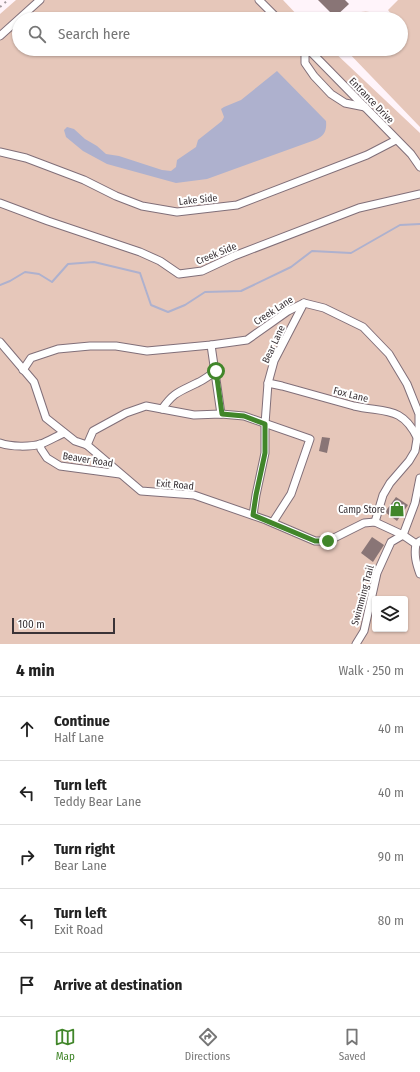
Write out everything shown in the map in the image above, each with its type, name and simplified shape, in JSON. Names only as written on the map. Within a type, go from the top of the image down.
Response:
[{"type":"lane","points":[[27,12],[40,0]]},
{"type":"lane","points":[[259,0],[271,12]]},
{"type":"lane","points":[[0,36],[12,25]]},
{"type":"lane","points":[[306,56],[306,63],[314,76],[331,94],[345,103],[365,107]]},
{"type":"lane","name":"Entrance Drive","points":[[313,56],[411,154],[420,167]]},
{"type":"lane","name":"Lake Side","points":[[0,152],[26,158],[84,180],[116,196],[142,206],[177,212],[237,205],[366,155],[396,140]]},
{"type":"lane","name":"Creek Side","points":[[0,203],[140,252],[160,261],[179,274],[202,271],[234,256],[359,208],[420,194]]},
{"type":"lane","name":"Creek Lane","points":[[23,370],[31,358],[58,349],[90,346],[116,346],[147,351],[211,346],[247,340],[288,311],[304,302],[324,308],[363,327],[390,354],[407,384],[419,414],[418,439],[415,451],[409,461],[390,483],[383,495],[375,522]]},
{"type":"lane","name":"Bear Lane","points":[[253,515],[265,453],[265,424],[268,383],[274,361],[304,302]]},
{"type":"lane","name":"Exit Road","points":[[0,342],[34,382],[46,418],[75,441],[87,445],[141,491],[194,495],[273,522],[315,541],[328,541],[364,523],[375,522]]},
{"type":"lane","points":[[211,346],[222,414]]},
{"type":"lane","points":[[162,409],[169,399],[180,390],[198,383],[216,371]]},
{"type":"lane","name":"Fox Lane","points":[[268,383],[354,406],[392,413],[406,421],[413,429],[418,439]]},
{"type":"lane","points":[[87,445],[93,431],[126,413],[146,406],[194,415],[222,414],[244,416],[310,439],[291,494],[273,522]]},
{"type":"lane","points":[[0,443],[26,445],[40,444],[64,433]]},
{"type":"lane","name":"Beaver Road","points":[[40,444],[41,449],[47,458],[60,466],[121,474]]},
{"type":"lane","points":[[415,503],[420,478]]},
{"type":"lane","points":[[403,535],[420,492]]},
{"type":"lane","points":[[375,522],[418,542],[415,561],[420,574]]},
{"type":"lane","name":"Swimming Trail","points":[[356,644],[364,631],[377,573],[391,542],[403,535]]},
{"type":"lane","points":[[364,631],[364,644]]},
{"type":"shaded area","points":[[16,0],[283,0],[294,12],[12,12],[12,56],[338,56],[420,133],[420,644],[0,644],[0,14]]},
{"type":"shaded area","points":[[398,0],[420,0],[420,127],[352,56],[408,56],[408,12],[390,12],[388,10]]},
{"type":"water","points":[[277,71],[326,121],[324,133],[321,137],[315,140],[207,179],[176,183],[107,164],[83,151],[66,137],[64,130],[67,127],[74,129],[106,154],[119,156],[162,170],[171,171],[176,167],[177,160],[196,147],[198,140],[222,121],[224,117],[221,109],[241,100]]},
{"type":"building","points":[[318,0],[345,0],[349,4],[340,12],[330,12]]},
{"type":"building","points":[[322,437],[330,438],[327,453],[319,451]]},
{"type":"building","name":"Camp Store","points":[[396,497],[408,505],[397,521],[385,512]]},
{"type":"building","points":[[372,537],[384,545],[373,562],[361,553]]},
{"type":"waterway","points":[[0,285],[25,272],[39,274],[52,282],[68,264],[94,262],[140,273],[151,305],[168,312],[185,305],[205,292],[241,291],[291,267],[312,251],[351,253],[400,225],[420,224]]},
{"type":"railway","points":[[0,7],[8,0]]},
{"type":"place","name":"Camp Store","points":[[397,509]]},
{"type":"route","points":[[216,371],[222,414],[244,416],[265,424],[265,453],[253,515],[315,541],[328,541]]}]
